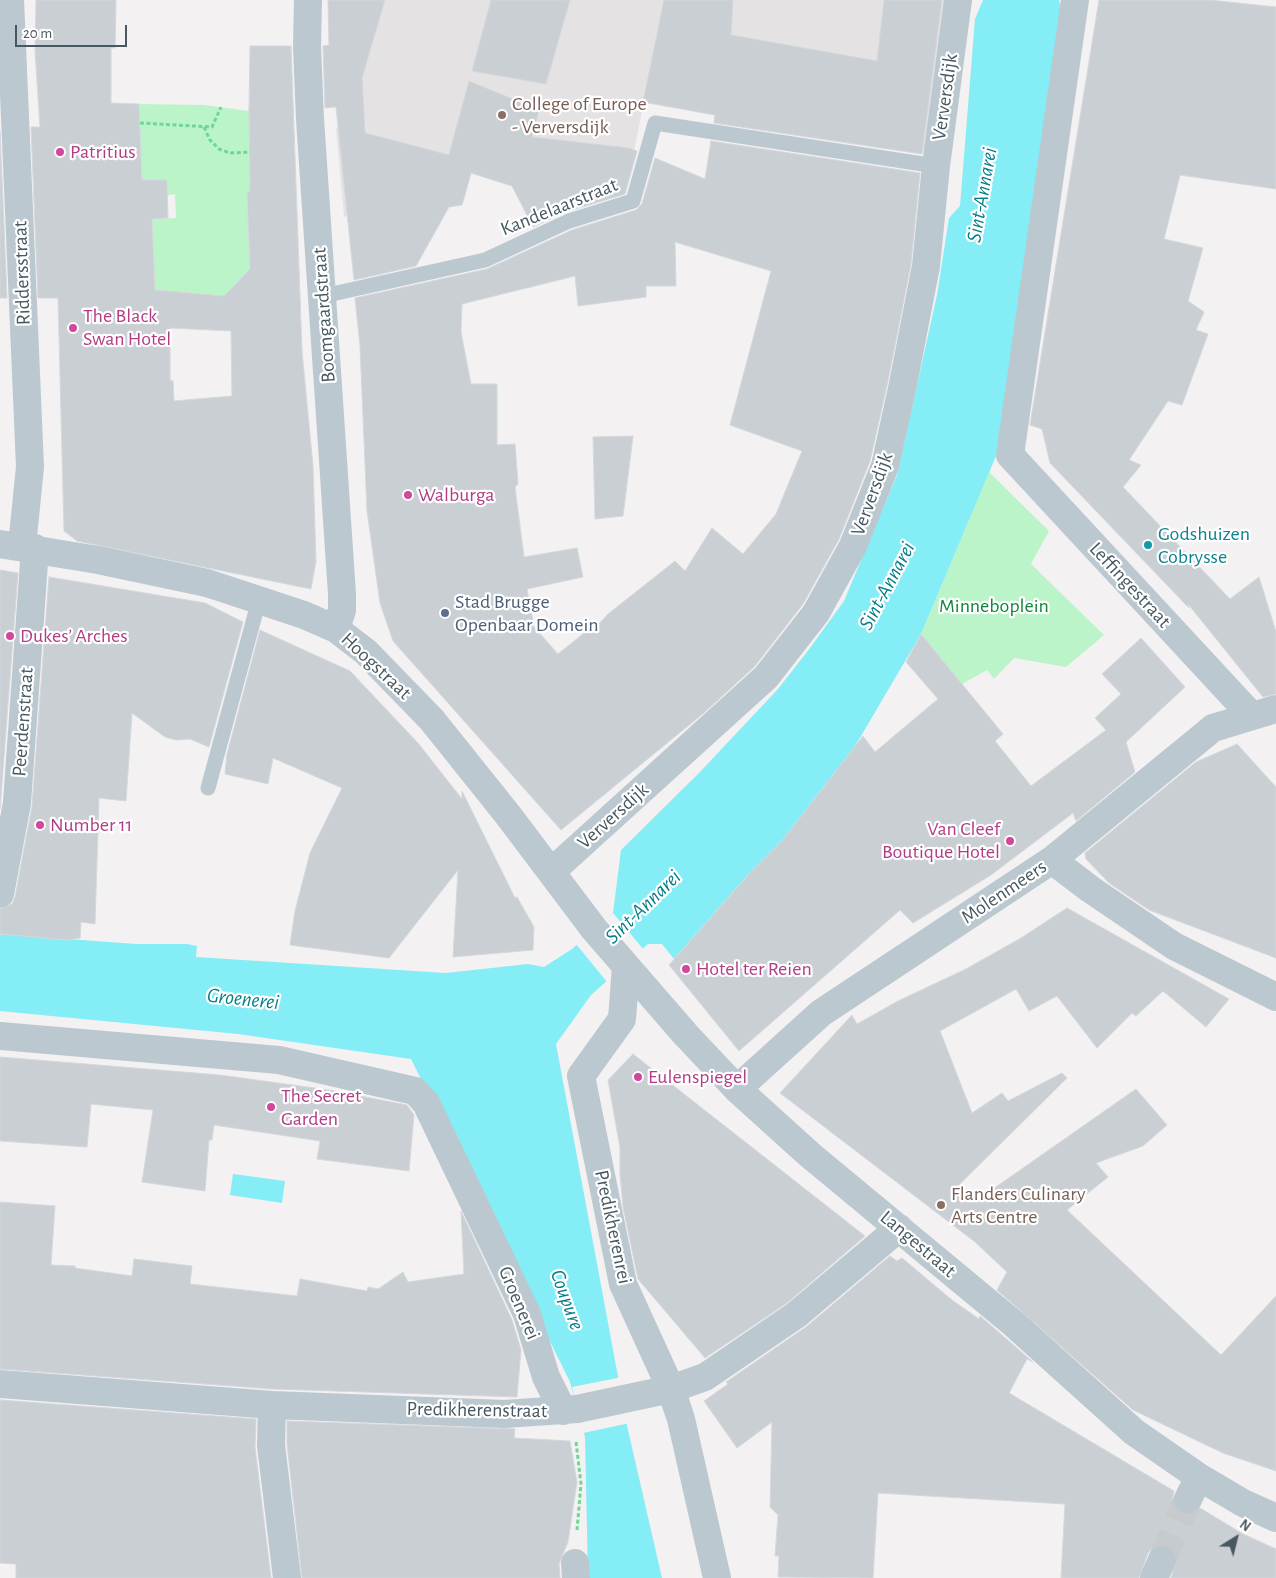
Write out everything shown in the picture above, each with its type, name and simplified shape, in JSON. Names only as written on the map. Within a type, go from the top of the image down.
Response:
[{"type":"street","name":"Riddersstraat","points":[[10,0],[10,214],[30,467],[19,546]]},
{"type":"street","name":"Boomgaardstraat","points":[[308,0],[307,65],[342,594],[342,610],[336,629]]},
{"type":"street","name":"Verversdijk","points":[[551,872],[766,677],[816,613],[853,546],[885,466],[926,266],[936,166],[958,0]]},
{"type":"street","name":"Leffingestraat","points":[[1075,0],[1010,455],[1263,712]]},
{"type":"street","name":"Hoogstraat","points":[[19,546],[207,583],[304,615],[336,629],[366,652],[432,720],[508,814],[594,928]]},
{"type":"street","name":"Peerdenstraat","points":[[0,894],[8,802],[19,546]]},
{"type":"street","name":"Molenmeers","points":[[737,1089],[821,1013],[1052,860],[1213,728],[1263,712]]},
{"type":"street","points":[[1052,860],[1090,889],[1174,946],[1276,997]]},
{"type":"street","name":"Langestraat","points":[[594,928],[686,1035],[737,1089],[810,1155],[1014,1324],[1193,1488],[1243,1503],[1276,1518]]},
{"type":"street","name":"Predikherenrei","points":[[626,966],[622,1019],[582,1076],[623,1284],[671,1389],[681,1419],[717,1578]]},
{"type":"street","name":"Groenerei","points":[[0,1036],[278,1060],[416,1091],[426,1103],[528,1314],[546,1378],[570,1410]]},
{"type":"street","name":"Predikherenstraat","points":[[0,1384],[272,1405],[505,1414],[570,1410],[671,1389],[705,1377],[796,1315],[898,1228]]},
{"type":"street","points":[[272,1405],[272,1445],[287,1578]]},
{"type":"lane","name":"Kandelaarstraat","points":[[323,296],[485,260],[569,221],[633,201],[655,123],[936,166]]},
{"type":"lane","points":[[208,788],[259,600]]},
{"type":"path","points":[[140,123],[212,127],[221,108]]},
{"type":"path","points":[[204,127],[210,140],[219,149],[230,153],[250,152]]},
{"type":"path","points":[[570,1410],[580,1484],[575,1571]]},
{"type":"shaded area","name":"College of Europe - Verversdijk","points":[[328,0],[944,0],[925,151],[867,144],[644,102],[634,151],[512,186],[471,173],[464,201],[439,195],[344,217],[336,128],[364,133],[335,37],[329,37]]},
{"type":"green space","points":[[139,104],[204,105],[249,111],[250,191],[247,192],[250,273],[243,276],[230,290],[234,297],[155,291],[152,219],[176,218],[175,194],[168,195],[167,180],[142,180]]},
{"type":"green space","name":"Minneboplein","points":[[989,472],[1049,531],[1031,564],[1104,635],[1066,667],[1014,658],[994,679],[987,670],[962,684],[921,634]]},
{"type":"water","points":[[983,0],[1059,0],[1066,34],[996,456],[921,634],[854,748],[781,842],[747,876],[674,959],[662,944],[648,944],[591,995],[556,1044],[628,1430],[662,1578],[588,1578],[585,1437],[570,1382],[411,1059],[238,1034],[0,1011],[0,934],[136,944],[187,944],[197,946],[196,957],[446,973],[528,964],[544,967],[572,949],[613,913],[621,850],[700,772],[778,689],[810,648],[844,601],[897,475],[937,295],[949,218],[960,206],[975,19]]},
{"type":"water","points":[[233,1174],[285,1181],[282,1203],[230,1195]]},
{"type":"pier","points":[[613,913],[644,950],[607,982],[576,944]]},
{"type":"pier","points":[[622,1377],[630,1423],[583,1433],[572,1387]]},
{"type":"building","points":[[36,0],[116,0],[115,48],[111,48],[111,103],[139,104],[142,180],[167,180],[168,218],[152,219],[155,290],[224,296],[250,269],[247,192],[250,191],[250,46],[291,46],[302,351],[313,466],[316,561],[311,589],[77,541],[64,531],[58,298],[38,298],[31,127],[40,127],[35,51]],"holes":[[[170,328],[231,331],[232,396],[174,401],[173,381],[170,380]]]},
{"type":"building","points":[[328,0],[385,0],[362,78],[365,133],[449,155],[469,81],[539,110],[532,137],[629,148],[637,151],[625,194],[566,212],[533,227],[512,186],[471,173],[462,205],[449,207],[416,266],[354,280],[336,107],[325,108],[323,46],[329,45]]},
{"type":"building","points":[[491,0],[570,0],[546,84],[472,71]]},
{"type":"building","points":[[664,0],[733,0],[731,35],[877,61],[884,0],[942,0],[922,154],[714,123],[715,115],[643,102]]},
{"type":"building","points":[[1099,0],[1210,0],[1276,7],[1276,189],[1180,175],[1164,239],[1203,248],[1188,301],[1204,312],[1196,330],[1208,334],[1182,405],[1168,401],[1129,460],[1141,465],[1123,487],[1230,599],[1259,577],[1276,632],[1276,694],[1263,697],[1188,604],[1189,608],[1050,463],[1042,429],[1030,425]]},
{"type":"building","points":[[0,132],[7,298],[0,298]]},
{"type":"building","points":[[711,141],[920,173],[911,264],[888,381],[870,461],[839,539],[803,604],[755,666],[705,712],[561,830],[393,641],[380,603],[367,511],[360,346],[355,298],[487,269],[572,230],[636,210],[642,204],[655,158],[705,179]],"holes":[[[675,242],[771,271],[730,425],[802,451],[776,514],[743,554],[712,528],[685,571],[675,561],[608,614],[595,628],[594,625],[558,654],[534,627],[527,589],[583,577],[577,548],[524,557],[515,487],[518,484],[515,444],[497,445],[497,384],[471,384],[461,332],[462,304],[575,276],[578,306],[646,297],[646,286],[676,286]]]},
{"type":"building","points":[[633,436],[623,516],[595,519],[593,437]]},
{"type":"building","name":"Dukes’ Arches","points":[[0,570],[18,573],[0,809]]},
{"type":"building","points":[[49,577],[205,603],[243,622],[209,747],[190,739],[176,740],[165,737],[132,713],[126,801],[99,798],[95,924],[81,922],[80,938],[66,940],[0,934],[0,909],[12,904],[15,897],[32,806]]},
{"type":"building","points":[[260,630],[350,671],[418,743],[462,799],[462,791],[515,898],[517,897],[534,927],[533,950],[453,957],[458,870],[389,958],[290,945],[295,911],[310,853],[342,788],[273,758],[268,784],[225,774],[227,754]]},
{"type":"building","points":[[921,634],[1003,734],[995,741],[1031,786],[1106,730],[1095,718],[1121,694],[1102,674],[1141,638],[1185,687],[1126,742],[1135,772],[1076,821],[1073,813],[991,875],[913,923],[900,910],[739,1051],[669,965],[749,874],[781,842],[863,736],[875,752],[938,699],[906,662]]},
{"type":"building","points":[[1237,744],[1276,787],[1276,958],[1149,910],[1109,883],[1086,859],[1085,853],[1196,762]]},
{"type":"building","points":[[1067,908],[1229,999],[1206,1027],[1163,991],[1136,1016],[1132,1013],[1097,1048],[1057,996],[1029,1011],[1016,989],[940,1031],[972,1113],[1002,1093],[1008,1101],[1062,1073],[1067,1078],[958,1186],[973,1203],[1136,1089],[1167,1125],[1143,1146],[1096,1163],[1108,1177],[1067,1210],[1221,1355],[1276,1296],[1276,1471],[1223,1453],[1133,1410],[997,1290],[1007,1272],[975,1242],[780,1093],[852,1015],[857,1024],[898,1001],[966,969],[1021,938]]},
{"type":"building","points":[[633,1054],[865,1236],[787,1303],[705,1358],[638,1279],[623,1207],[620,1148],[608,1080]]},
{"type":"building","points":[[0,1057],[220,1075],[329,1090],[407,1105],[414,1115],[409,1171],[317,1159],[320,1141],[214,1125],[212,1140],[209,1140],[205,1191],[142,1182],[153,1110],[91,1104],[87,1147],[0,1141]]},
{"type":"building","points":[[0,1202],[55,1206],[51,1265],[75,1266],[75,1268],[132,1276],[134,1259],[192,1266],[190,1284],[297,1296],[300,1279],[367,1291],[368,1287],[378,1289],[403,1272],[408,1282],[464,1274],[461,1211],[512,1320],[521,1350],[517,1397],[273,1389],[0,1369]]},
{"type":"building","points":[[890,1256],[897,1261],[902,1258],[952,1300],[979,1319],[980,1316],[1033,1362],[1027,1359],[1009,1393],[1174,1491],[1172,1500],[1175,1507],[1181,1513],[1189,1514],[1200,1508],[1243,1534],[1276,1549],[1276,1578],[1171,1578],[1177,1558],[1174,1550],[1169,1546],[1161,1544],[1153,1547],[1148,1553],[1139,1578],[1061,1578],[1065,1504],[878,1493],[873,1578],[778,1577],[779,1556],[775,1556],[778,1515],[770,1507],[772,1422],[737,1448],[704,1401],[728,1384],[726,1382],[806,1327]]},
{"type":"building","points":[[0,1400],[256,1419],[255,1447],[271,1578],[16,1578],[16,1564],[0,1563]]},
{"type":"building","points":[[287,1421],[515,1429],[514,1438],[570,1441],[577,1482],[568,1542],[559,1564],[560,1578],[302,1578],[287,1444]]},
{"type":"tunnel","points":[[1162,1560],[1188,1499]]},
{"type":"place","name":"College of Europe - Verversdijk","points":[[502,115]]},
{"type":"place","name":"Patritius","points":[[60,152]]},
{"type":"place","name":"The Black Swan Hotel","points":[[73,328]]},
{"type":"place","name":"Walburga","points":[[408,495]]},
{"type":"place","name":"Godshuizen Cobrysse","points":[[1148,545]]},
{"type":"place","name":"Stad Brugge Openbaar Domein","points":[[445,613]]},
{"type":"place","name":"Dukes’ Arches","points":[[10,636]]},
{"type":"place","name":"Number 11","points":[[40,825]]},
{"type":"place","name":"Van Cleef Boutique Hotel","points":[[1010,841]]},
{"type":"place","name":"Hotel ter Reien","points":[[686,969]]},
{"type":"place","name":"Eulenspiegel","points":[[638,1077]]},
{"type":"place","name":"The Secret Garden","points":[[271,1107]]},
{"type":"place","name":"Flanders Culinary Arts Centre","points":[[941,1205]]},
{"type":"water label","name":"Sint-Annarei","points":[[982,195]]},
{"type":"water label","name":"Sint-Annarei","points":[[887,586]]},
{"type":"water label","name":"Sint-Annarei","points":[[643,907]]},
{"type":"water label","name":"Coupure","points":[[567,1300]]}]
